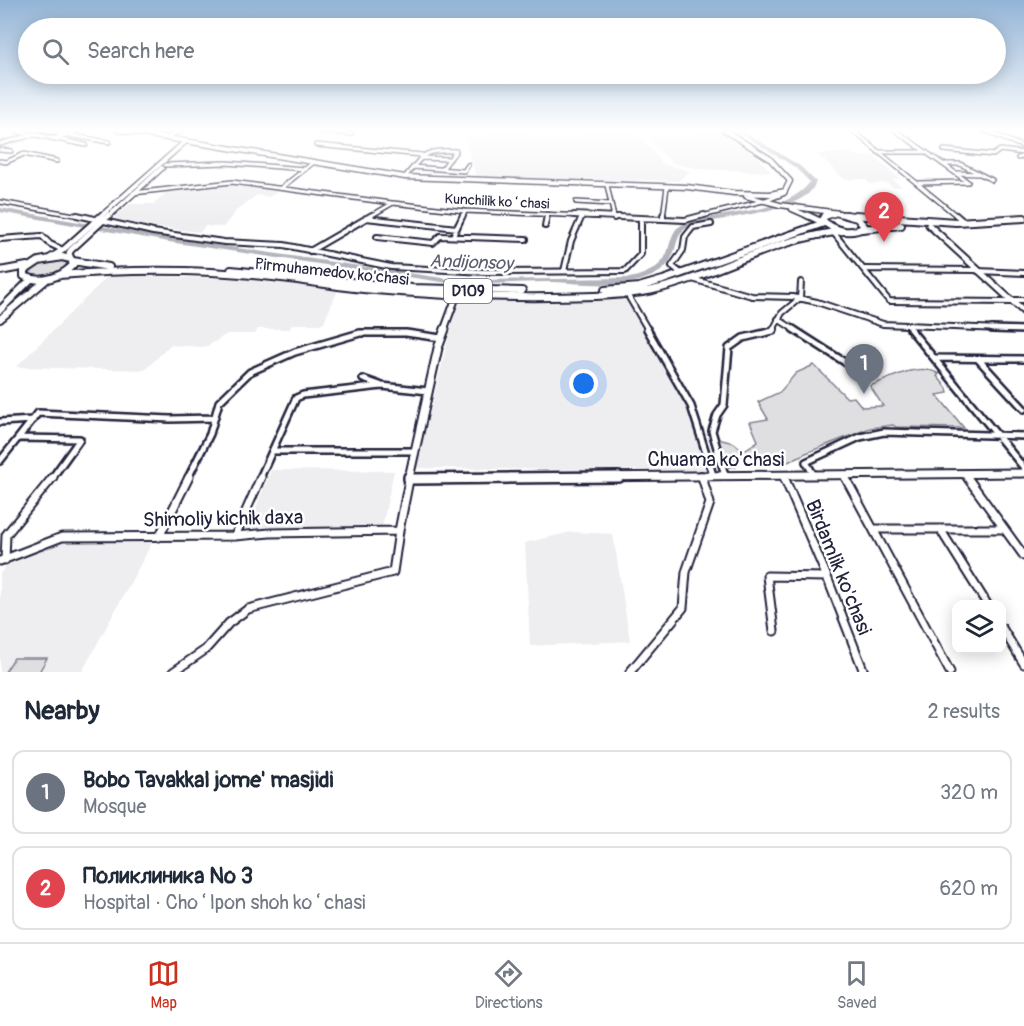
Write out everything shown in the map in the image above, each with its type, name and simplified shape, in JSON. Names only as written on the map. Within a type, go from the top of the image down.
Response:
[{"type":"main road","points":[[72,260],[69,253],[98,222],[166,161]]},
{"type":"main road","points":[[50,258],[63,250],[92,224],[104,220],[169,161]]},
{"type":"main road","points":[[310,161],[405,177],[667,187],[734,193],[770,194],[785,191]]},
{"type":"main road","points":[[764,201],[775,198],[785,191],[790,182],[783,172],[770,161]]},
{"type":"main road","points":[[734,193],[780,205],[843,214],[861,221],[864,224],[862,230]]},
{"type":"main road","points":[[780,205],[824,223]]},
{"type":"main road","name":"D109","points":[[843,214],[904,222],[1024,220],[886,225],[844,231],[822,220],[825,215],[843,214]]},
{"type":"main road","name":"Pirmuhamedov ko'chasi","points":[[72,260],[102,267],[270,272],[457,293],[623,289],[639,287],[824,223]]},
{"type":"main road","points":[[929,225],[1024,312]]},
{"type":"main road","name":"Pirmuhamedov ko'chasi","points":[[59,275],[99,271],[238,274],[360,288],[457,293],[627,294],[647,291],[812,234],[844,231]]},
{"type":"main road","name":"D109","points":[[0,319],[34,289],[70,268],[72,260],[50,258],[29,266]]},
{"type":"main road","points":[[0,272],[29,266]]},
{"type":"main road","points":[[23,274],[29,266]]},
{"type":"main road","points":[[0,272],[23,274],[31,279],[0,310]]},
{"type":"main road","name":"D109","points":[[31,279],[51,278]]},
{"type":"main road","points":[[409,479],[441,338],[457,293]]},
{"type":"main road","name":"Chuama ko'chasi","points":[[409,479],[1024,473]]},
{"type":"street","points":[[405,177],[418,161]]},
{"type":"street","points":[[442,170],[448,161]]},
{"type":"street","points":[[890,161],[964,222]]},
{"type":"street","points":[[917,183],[968,182],[940,161]]},
{"type":"street","points":[[280,188],[314,162]]},
{"type":"street","points":[[165,165],[226,163],[304,169]]},
{"type":"street","points":[[944,164],[960,164],[992,180]]},
{"type":"street","points":[[456,180],[468,165]]},
{"type":"street","points":[[414,167],[464,171]]},
{"type":"street","points":[[957,173],[980,174]]},
{"type":"street","name":"Kunchilik koʻchasi","points":[[133,193],[214,182],[232,182],[465,211],[685,220],[764,201]]},
{"type":"street","points":[[607,185],[614,218]]},
{"type":"street","points":[[663,219],[667,187]]},
{"type":"street","points":[[0,202],[98,222]]},
{"type":"street","points":[[576,202],[611,204]]},
{"type":"street","points":[[310,251],[393,203]]},
{"type":"street","points":[[453,236],[465,211]]},
{"type":"street","points":[[546,226],[547,215]]},
{"type":"street","points":[[564,271],[571,241],[582,216]]},
{"type":"street","points":[[366,218],[457,228]]},
{"type":"street","points":[[104,220],[153,232],[254,245],[284,245],[391,267],[485,272],[625,271],[639,261],[644,249],[640,218]]},
{"type":"street","points":[[681,273],[672,266],[683,250],[685,237],[693,227],[711,224]]},
{"type":"street","points":[[831,231],[865,269],[889,301],[1024,300]]},
{"type":"street","points":[[0,239],[42,236],[50,244],[63,250]]},
{"type":"street","points":[[377,237],[434,243],[440,236],[526,239]]},
{"type":"street","points":[[865,269],[1024,273]]},
{"type":"street","points":[[689,277],[752,296],[800,298],[849,311],[883,324],[909,327],[1024,330]]},
{"type":"street","points":[[725,475],[712,431],[717,415],[724,405],[729,348],[740,340],[773,331],[778,319],[800,298],[801,282]]},
{"type":"street","points":[[627,294],[691,406],[712,475]]},
{"type":"street","points":[[778,319],[789,323],[811,342],[865,375]]},
{"type":"street","points":[[909,327],[1024,468]]},
{"type":"street","points":[[159,537],[202,451],[223,397],[260,366],[295,352],[368,332],[406,333],[441,338]]},
{"type":"street","points":[[934,358],[1024,359]]},
{"type":"street","points":[[978,359],[1024,409]]},
{"type":"street","points":[[363,379],[382,386],[428,392]]},
{"type":"street","points":[[235,536],[296,398],[303,395],[382,386]]},
{"type":"street","points":[[0,461],[38,413],[118,415],[168,420],[214,418]]},
{"type":"street","points":[[0,422],[33,420]]},
{"type":"street","points":[[814,475],[806,462],[860,437],[884,432],[1024,436]]},
{"type":"street","points":[[2,560],[6,535],[29,504],[49,483],[80,439],[20,438]]},
{"type":"street","points":[[272,451],[415,451]]},
{"type":"street","points":[[964,474],[1024,556]]},
{"type":"street","points":[[635,670],[683,608],[686,572],[711,503],[701,475]]},
{"type":"street","name":"Birdamlik ko'chasi","points":[[783,475],[827,577],[864,672]]},
{"type":"street","points":[[844,475],[950,672]]},
{"type":"street","points":[[173,672],[205,650],[229,623],[248,609],[393,572],[409,479]]},
{"type":"street","points":[[874,529],[1004,529]]},
{"type":"street","points":[[940,529],[984,600]]},
{"type":"street","name":"Shimoliy kichik daxa","points":[[2,560],[62,537],[235,536],[270,533],[399,531]]},
{"type":"street","points":[[774,631],[766,576],[827,577]]},
{"type":"street","points":[[1006,635],[1024,664]]},
{"type":"shaded area","points":[[472,161],[661,161],[690,171],[678,181],[476,177]]},
{"type":"shaded area","points":[[670,161],[762,161],[771,172],[700,169]]},
{"type":"shaded area","points":[[825,161],[879,161],[900,179],[892,179],[902,187],[892,187],[887,183],[870,184],[865,179],[844,179]]},
{"type":"shaded area","points":[[233,183],[279,190],[269,197],[257,195],[237,210],[223,227],[205,226],[200,232],[122,223],[115,217],[130,204],[154,204],[167,192]]},
{"type":"shaded area","points":[[56,259],[67,263],[60,272],[50,276],[26,275],[30,267]]},
{"type":"shaded area","points":[[109,275],[244,279],[338,290],[323,324],[292,324],[290,329],[258,329],[255,334],[227,334],[208,346],[201,347],[170,345],[145,370],[16,367]]},
{"type":"shaded area","points":[[634,297],[645,329],[692,412],[710,471],[416,468],[458,300]]},
{"type":"shaded area","points":[[814,365],[847,398],[854,397],[862,407],[883,406],[870,386],[904,372],[931,370],[939,374],[937,376],[947,388],[948,393],[937,395],[964,428],[896,427],[893,425],[870,428],[784,464],[758,465],[751,456],[733,458],[736,467],[727,467],[718,439],[734,443],[743,451],[758,441],[750,422],[768,419],[758,402],[780,392],[796,373]]},
{"type":"shaded area","points":[[271,470],[394,471],[382,527],[248,528]]},
{"type":"shaded area","points":[[571,532],[613,534],[630,641],[530,646],[525,543]]},
{"type":"shaded area","points":[[61,540],[153,541],[82,672],[0,672],[0,574],[10,560]]},
{"type":"shaded area","points":[[14,658],[47,658],[39,672],[5,672]]},
{"type":"waterway","name":"Andijonsoy","points":[[0,210],[169,240],[449,281],[629,280],[649,275],[665,264],[678,231],[683,227],[775,206],[793,200],[806,192],[813,182],[789,161]]},
{"type":"place","name":"Поликлиника № 3","points":[[884,242]]},
{"type":"place","name":"Bobo Tavakkal jome' masjidi","points":[[864,394]]}]
